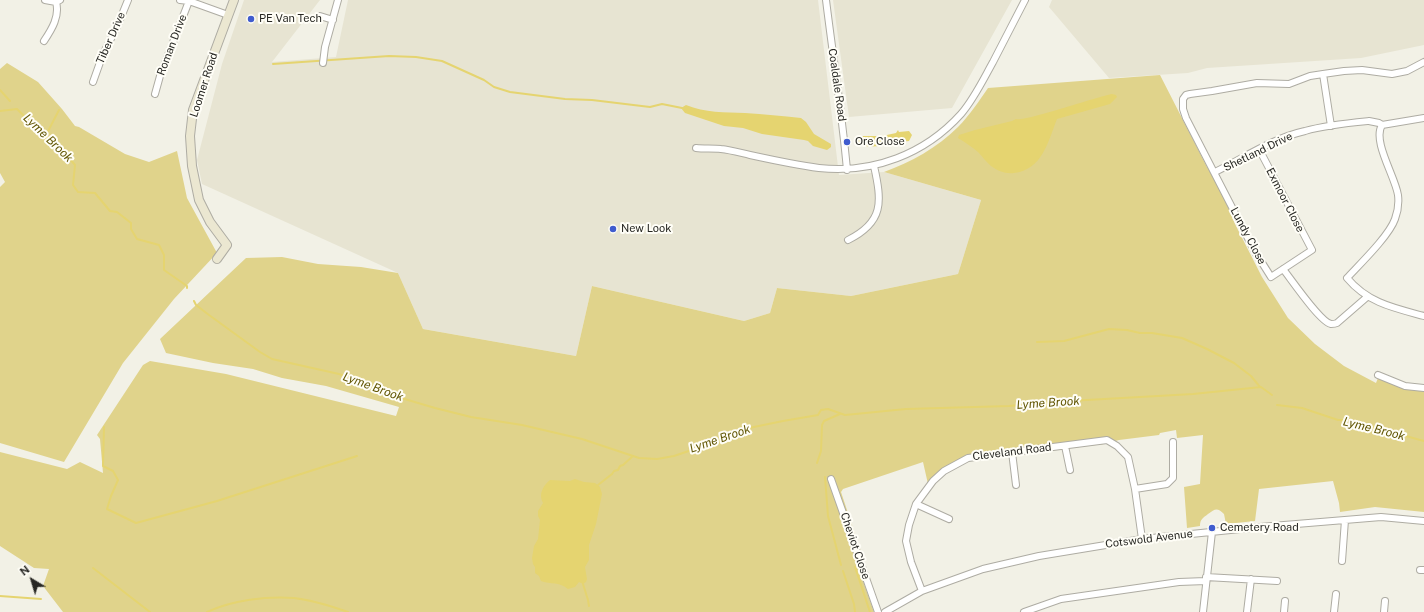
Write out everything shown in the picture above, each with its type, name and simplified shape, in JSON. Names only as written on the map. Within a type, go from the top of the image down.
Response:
[{"type":"street","points":[[42,32],[46,38],[57,16],[58,9],[58,1],[45,0]]},
{"type":"street","name":"Tiber Drive","points":[[92,77],[117,27],[128,0]]},
{"type":"street","points":[[180,0],[191,1],[228,15]]},
{"type":"street","name":"Loomer Road","points":[[217,258],[226,244],[210,222],[199,200],[192,166],[190,136],[194,110],[234,0]]},
{"type":"street","points":[[323,63],[325,47],[338,0]]},
{"type":"street","name":"Coaldale Road","points":[[826,0],[844,135],[847,170]]},
{"type":"street","points":[[696,148],[721,149],[818,168],[847,170],[874,166],[907,154],[928,143],[945,130],[961,113],[973,97],[987,73],[1025,0]]},
{"type":"street","name":"Roman Drive","points":[[154,90],[191,1]]},
{"type":"street","points":[[320,16],[333,20]]},
{"type":"street","points":[[1331,126],[1323,74],[1344,70],[1362,70],[1392,74],[1407,71],[1424,62]]},
{"type":"street","name":"Shetland Drive","points":[[1323,74],[1310,76],[1289,84],[1257,83],[1186,95],[1183,99],[1185,114],[1215,172],[1259,149],[1305,130],[1369,121],[1382,125],[1424,118]]},
{"type":"street","points":[[1382,125],[1379,132],[1379,141],[1396,187],[1399,204],[1395,219],[1388,232],[1347,278],[1356,289],[1367,297],[1380,303],[1424,316]]},
{"type":"street","name":"Exmoor Close","points":[[1259,149],[1312,250]]},
{"type":"street","points":[[848,240],[859,234],[870,225],[878,210],[880,194],[874,166]]},
{"type":"street","name":"Lundy Close","points":[[1215,172],[1254,250],[1271,277],[1312,250]]},
{"type":"street","points":[[1283,269],[1310,305],[1325,321],[1330,324],[1337,323],[1367,297]]},
{"type":"street","points":[[1378,375],[1405,386],[1424,388]]},
{"type":"street","name":"Cleveland Road","points":[[922,591],[911,562],[906,541],[916,504],[933,481],[944,471],[968,458],[1107,440],[1117,446],[1128,457],[1136,489],[1142,539]]},
{"type":"street","points":[[1136,489],[1167,484],[1173,478],[1173,442]]},
{"type":"street","points":[[1065,446],[1070,470]]},
{"type":"street","points":[[1012,452],[1016,485]]},
{"type":"street","name":"Cheviot Close","points":[[831,480],[878,612]]},
{"type":"street","points":[[916,504],[949,519]]},
{"type":"street","name":"Cotswold Avenue","points":[[885,612],[922,591],[983,569],[1039,556],[1142,539],[1381,516],[1424,521]]},
{"type":"street","points":[[1342,561],[1346,520]]},
{"type":"street","points":[[1203,612],[1212,532]]},
{"type":"street","points":[[1024,612],[1061,599],[1179,582],[1206,579],[1277,580]]},
{"type":"street","points":[[1247,612],[1251,579]]},
{"type":"street","points":[[1334,612],[1336,594]]},
{"type":"street","points":[[1284,612],[1285,601]]},
{"type":"street","points":[[1384,612],[1385,601]]},
{"type":"shaded area","points":[[244,0],[320,0],[272,62],[336,57],[348,0],[818,0],[839,175],[884,172],[981,200],[958,274],[851,296],[777,288],[770,313],[744,321],[592,286],[576,356],[423,329],[398,273],[202,184],[197,160],[222,64]]},
{"type":"shaded area","points":[[833,0],[1012,0],[952,108],[849,117]]},
{"type":"shaded area","points":[[1052,0],[1424,0],[1424,45],[1361,58],[1207,68],[1188,73],[1109,78],[1049,7]]},
{"type":"shaded area","points":[[7,63],[38,82],[75,126],[125,154],[149,162],[177,151],[187,198],[217,253],[174,299],[123,363],[64,462],[0,443],[0,187],[5,182],[0,173],[0,69]]},
{"type":"shaded area","points":[[1160,75],[1207,167],[1221,191],[1235,224],[1262,277],[1288,318],[1315,344],[1344,366],[1376,383],[1378,378],[1424,390],[1424,512],[1375,507],[1340,512],[1333,481],[1259,489],[1255,521],[1226,524],[1224,514],[1220,510],[1214,510],[1202,519],[1200,526],[1187,528],[1184,487],[1200,484],[1203,435],[1177,438],[1176,430],[1160,433],[1159,435],[1119,440],[1104,444],[973,460],[954,467],[928,484],[923,462],[843,489],[841,492],[864,561],[857,564],[874,612],[63,612],[43,586],[49,569],[34,568],[0,546],[0,452],[67,469],[80,462],[103,473],[100,439],[97,435],[143,365],[150,361],[226,374],[396,416],[399,407],[326,386],[282,378],[253,369],[213,363],[166,353],[160,339],[246,258],[282,257],[318,264],[361,267],[398,273],[423,329],[576,356],[592,286],[744,321],[770,313],[777,288],[851,296],[958,274],[981,200],[884,172],[914,159],[950,135],[962,123],[988,88]]},
{"type":"shaded area","points":[[1112,94],[1116,95],[1117,97],[1110,104],[1057,119],[1043,154],[1038,161],[1024,171],[1008,173],[996,169],[978,152],[958,138],[959,135],[975,130],[1016,119],[1032,117]]},
{"type":"shaded area","points":[[686,105],[693,108],[715,112],[801,118],[806,122],[814,134],[831,144],[831,147],[827,150],[813,146],[808,141],[804,140],[762,134],[743,128],[724,126],[685,113],[681,108]]},
{"type":"shaded area","points":[[898,130],[899,132],[909,131],[912,135],[909,141],[875,146],[856,143],[856,141],[862,136],[882,136],[896,133]]},
{"type":"shaded area","points":[[575,479],[595,483],[600,487],[602,494],[596,524],[589,545],[589,560],[585,567],[586,582],[583,584],[579,582],[575,587],[568,589],[558,584],[541,581],[539,576],[535,573],[532,558],[534,546],[538,539],[540,520],[538,511],[543,503],[541,493],[543,488],[550,480],[570,481]]},
{"type":"waterway","points":[[273,64],[389,56],[416,57],[442,61],[484,80],[494,87],[510,92],[650,107],[662,104],[682,108]]},
{"type":"waterway","points":[[0,90],[10,101]]},
{"type":"waterway","name":"Lyme Brook","points":[[0,111],[17,109],[61,153],[70,159],[75,165],[73,185],[78,192],[95,193],[110,211],[117,212],[131,223],[131,229],[137,239],[159,245],[164,255],[164,270],[187,286],[187,288]]},
{"type":"waterway","points":[[45,137],[59,110]]},
{"type":"waterway","name":"Lyme Brook","points":[[194,301],[196,305],[209,315],[272,359],[339,374],[362,382],[381,392],[435,408],[471,417],[522,425],[582,439],[639,458],[657,459],[674,456],[721,440],[749,428],[818,415],[821,410],[828,409],[845,415],[906,409],[1009,406],[1051,402],[1193,394],[1261,387],[1272,395]]},
{"type":"waterway","points":[[1037,342],[1064,341],[1109,329],[1152,333],[1182,338],[1234,363],[1251,376],[1260,387]]},
{"type":"waterway","name":"Lyme Brook","points":[[1277,405],[1302,408],[1338,420],[1348,420],[1424,441]]},
{"type":"waterway","points":[[817,463],[821,451],[822,425],[824,421],[840,414]]},
{"type":"waterway","points":[[104,427],[103,466],[113,471],[118,480],[107,509],[136,523],[217,501],[357,456]]},
{"type":"waterway","points":[[598,485],[614,471],[618,470],[620,466],[633,456]]},
{"type":"waterway","points":[[825,477],[828,516],[841,565]]},
{"type":"waterway","points":[[855,567],[870,612]]},
{"type":"waterway","points":[[93,568],[150,612]]},
{"type":"waterway","points":[[843,571],[854,604],[855,612]]},
{"type":"waterway","points":[[583,584],[589,606]]},
{"type":"waterway","points":[[0,596],[41,599]]},
{"type":"waterway","points":[[207,612],[228,604],[261,598],[294,598],[308,600],[348,612]]},
{"type":"place","name":"PE Van Tech","points":[[251,19]]},
{"type":"place","name":"Ore Close","points":[[847,142]]},
{"type":"place","name":"New Look","points":[[613,229]]},
{"type":"place","name":"Cemetery Road","points":[[1212,528]]}]
